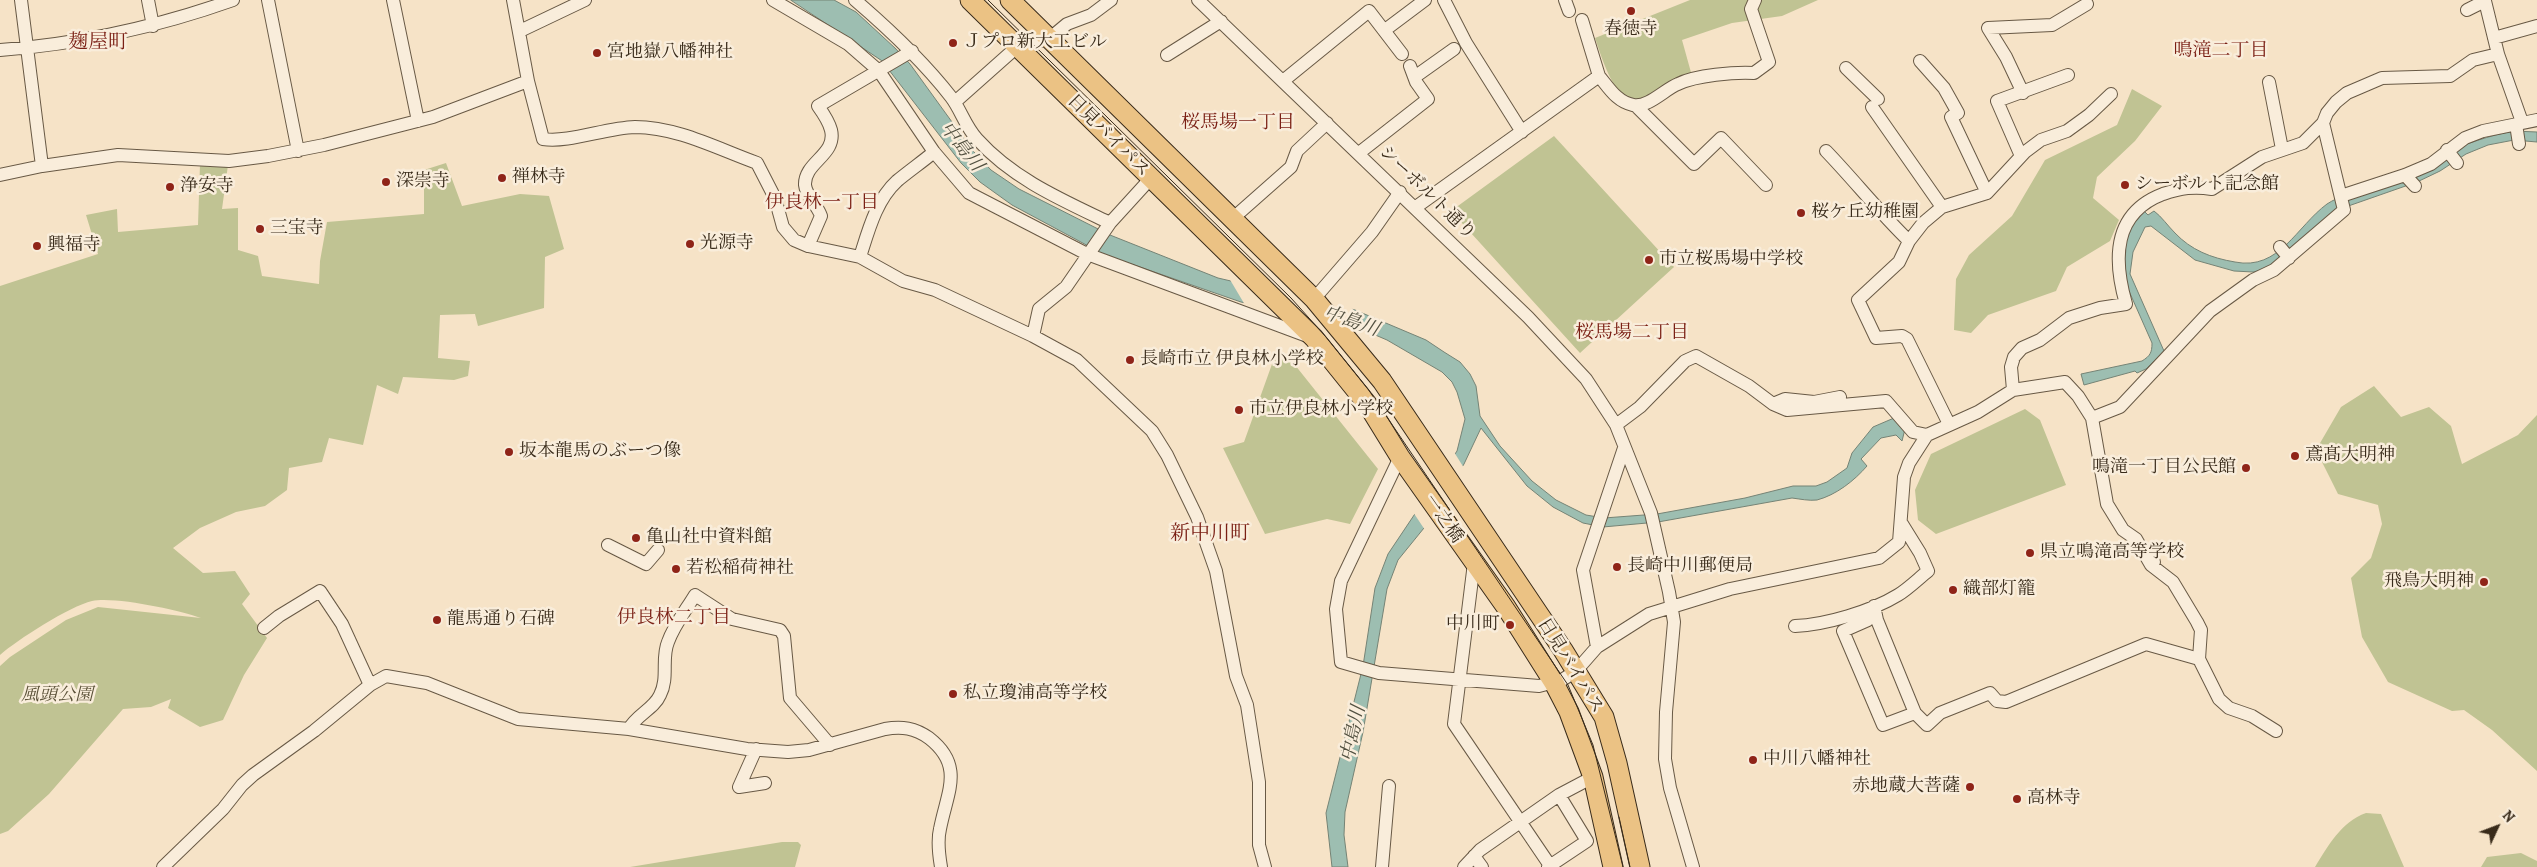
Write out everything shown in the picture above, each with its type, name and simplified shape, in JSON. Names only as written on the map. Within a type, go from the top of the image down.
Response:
[{"type":"highway","name":"日見バイパス","points":[[970,0],[1314,338]]},
{"type":"highway","name":"日見バイパス","points":[[1010,0],[1231,220],[1314,299],[1382,381],[1432,455]]},
{"type":"highway","points":[[1314,338],[1368,404],[1400,457]]},
{"type":"highway","name":"一之橋","points":[[1432,455],[1486,536]]},
{"type":"highway","name":"一之橋","points":[[1400,457],[1474,563]]},
{"type":"highway","name":"日見バイパス","points":[[1486,536],[1576,671],[1604,717],[1617,762],[1640,867]]},
{"type":"highway","name":"日見バイパス","points":[[1474,563],[1527,639],[1554,683],[1572,720],[1593,777],[1613,867]]},
{"type":"street","points":[[21,0],[42,166]]},
{"type":"street","points":[[148,0],[152,26]]},
{"type":"street","points":[[0,50],[90,39],[152,26],[233,0]]},
{"type":"street","points":[[268,0],[298,150]]},
{"type":"street","points":[[393,0],[418,121]]},
{"type":"street","points":[[513,0],[528,81],[543,139],[562,140],[602,130],[653,128],[683,136],[757,163],[775,198],[784,228],[794,240],[808,246],[860,257],[903,281],[934,290],[1033,336],[1077,360],[1152,431],[1167,455],[1197,518],[1216,571],[1236,676],[1247,705],[1259,782],[1259,845],[1265,867]]},
{"type":"street","points":[[520,32],[585,0]]},
{"type":"street","points":[[773,0],[848,44],[878,71],[934,152],[969,193],[1087,254],[1314,338]]},
{"type":"street","points":[[855,0],[912,51],[955,102],[962,120],[977,139],[1002,162],[1047,194],[1110,223]]},
{"type":"street","points":[[955,102],[1018,46],[1048,39],[1067,24],[1091,15],[1111,0]]},
{"type":"street","name":"シーボルト通り","points":[[1198,0],[1528,316],[1579,371],[1616,425],[1652,520],[1674,622],[1666,712],[1665,759],[1670,788],[1693,867]]},
{"type":"street","points":[[1385,30],[1425,0]]},
{"type":"street","points":[[1444,0],[1466,43],[1522,132]]},
{"type":"street","points":[[1636,106],[1650,101],[1678,84],[1691,79],[1741,72],[1754,74],[1769,62],[1751,9],[1755,0]]},
{"type":"street","points":[[2467,10],[2485,1],[2519,130]]},
{"type":"street","points":[[2023,93],[2006,58],[1988,28],[2052,24],[2086,4]]},
{"type":"street","points":[[1283,82],[1369,12],[1402,54]]},
{"type":"street","points":[[1582,20],[1599,76],[1621,101],[1636,106],[1694,164],[1721,138],[1766,185]]},
{"type":"street","points":[[1167,56],[1222,22]]},
{"type":"street","points":[[2494,38],[2537,26]]},
{"type":"street","points":[[1359,153],[1428,99],[1416,82],[1413,71],[1454,49]]},
{"type":"street","points":[[808,246],[821,216],[806,189],[806,179],[810,169],[828,151],[832,132],[818,106],[912,51]]},
{"type":"street","points":[[2013,390],[2012,367],[2014,357],[2022,348],[2040,340],[2069,318],[2100,308],[2126,304],[2119,279],[2119,250],[2124,229],[2139,206],[2148,200],[2175,190],[2194,186],[2212,189],[2250,164],[2304,143],[2324,123],[2327,113],[2347,93],[2382,78],[2450,76],[2473,60],[2498,54]]},
{"type":"street","points":[[1920,61],[1944,88],[1958,113],[1951,117],[1986,193]]},
{"type":"street","points":[[1846,68],[1875,103],[1942,207]]},
{"type":"street","points":[[2021,156],[1997,101],[2068,75]]},
{"type":"street","points":[[1416,207],[1599,76]]},
{"type":"street","points":[[0,175],[42,166],[118,155],[229,161],[298,150],[418,121],[528,81]]},
{"type":"street","points":[[2269,82],[2282,150]]},
{"type":"street","points":[[1950,424],[1907,339],[1902,336],[1876,338],[1872,335],[1858,300],[1899,262],[1909,241],[1923,223],[1942,207],[1986,193],[2021,156],[2041,140],[2067,131],[2089,115],[2111,94]]},
{"type":"street","points":[[2341,196],[2405,175],[2430,164],[2465,138],[2483,131],[2519,130],[2537,120]]},
{"type":"street","points":[[1231,220],[1292,167],[1297,151],[1327,123]]},
{"type":"street","points":[[2092,418],[2120,407],[2210,311],[2226,297],[2253,280],[2274,270],[2344,210],[2324,123]]},
{"type":"street","points":[[2447,150],[2457,163]]},
{"type":"street","points":[[1826,151],[1851,177],[1878,211],[1909,241]]},
{"type":"street","points":[[860,257],[869,227],[883,198],[896,182],[934,152]]},
{"type":"street","points":[[2405,175],[2415,186]]},
{"type":"street","points":[[1033,336],[1039,309],[1066,287],[1110,223],[1151,178]]},
{"type":"street","points":[[1314,299],[1372,232],[1400,192]]},
{"type":"street","points":[[2280,247],[2289,258]]},
{"type":"street","points":[[1616,425],[1640,407],[1686,362],[1696,356],[1749,386],[1773,404],[1787,410],[1802,411],[1886,402],[1913,432],[1926,435]]},
{"type":"street","points":[[1400,457],[1341,581],[1336,609],[1341,662],[1379,674],[1534,687],[1554,683],[1576,671],[1597,647],[1650,614],[1671,606],[1770,579],[1815,573],[1879,558],[1899,542],[1902,524],[1904,477],[1914,453],[1926,435],[1978,412],[2013,390],[2069,387],[2092,418],[2107,504],[2122,530],[2136,539],[2152,563],[2172,582],[2197,622],[2201,630],[2199,659],[2219,699],[2229,708],[2252,716],[2276,731]]},
{"type":"street","points":[[1773,404],[1785,400],[1814,402],[1840,397]]},
{"type":"street","points":[[1597,647],[1583,570],[1624,448]]},
{"type":"street","points":[[1795,626],[1813,626],[1874,606],[1898,595],[1928,571],[1920,553],[1902,524]]},
{"type":"street","points":[[608,545],[646,564],[658,550]]},
{"type":"street","points":[[1474,563],[1454,724],[1550,867],[1587,841],[1559,795]]},
{"type":"street","points":[[264,628],[279,616],[320,591],[342,624],[370,685]]},
{"type":"street","points":[[630,729],[632,723],[647,712],[660,696],[665,684],[667,643],[695,595],[732,619],[780,630],[784,636],[790,698],[830,745]]},
{"type":"street","points":[[1874,606],[1876,620],[1915,713],[1927,725],[1940,713],[1990,693],[1998,701],[2006,702],[2146,644],[2199,659]]},
{"type":"street","points":[[1874,606],[1868,620],[1843,631],[1883,725],[1915,713]]},
{"type":"street","points":[[163,867],[224,810],[242,784],[314,731],[370,685],[386,676],[427,683],[518,719],[630,729],[756,750],[788,752],[830,745],[896,727],[912,729],[942,749],[952,778],[948,802],[940,829],[939,852],[941,867]]},
{"type":"street","points":[[756,750],[739,788],[765,783]]},
{"type":"street","points":[[1464,867],[1474,856],[1559,795],[1593,777]]},
{"type":"street","points":[[1382,867],[1389,786]]},
{"type":"street","points":[[1474,856],[1482,867]]},
{"type":"green space","points":[[1690,0],[1818,0],[1782,16],[1732,23],[1682,40],[1692,76],[1646,98],[1630,100],[1616,88],[1610,78],[1595,38]]},
{"type":"green space","points":[[2132,89],[2162,106],[2135,141],[2097,177],[2093,198],[2119,220],[2110,241],[2067,267],[2056,291],[1988,315],[1971,333],[1954,330],[1956,279],[1969,255],[2012,216],[2045,160],[2117,125]]},
{"type":"green space","points":[[1554,136],[1674,267],[1580,353],[1451,211]]},
{"type":"green space","name":"風頭公園","points":[[446,163],[462,206],[520,194],[549,196],[564,249],[545,257],[544,308],[478,326],[475,314],[440,315],[438,358],[470,361],[468,376],[454,380],[403,377],[398,394],[377,385],[363,445],[329,438],[322,462],[289,468],[287,490],[265,506],[236,512],[200,528],[173,548],[203,573],[235,571],[250,594],[242,604],[267,638],[244,675],[223,720],[200,727],[168,708],[171,699],[151,707],[123,709],[49,794],[8,831],[0,834],[0,666],[10,657],[66,620],[98,607],[201,618],[178,611],[130,602],[115,600],[92,601],[71,609],[44,624],[0,655],[0,286],[98,254],[86,215],[117,209],[118,232],[198,225],[200,164],[228,165],[222,209],[238,208],[238,250],[258,256],[262,276],[319,284],[320,261],[327,222],[424,214],[424,170]]},
{"type":"green space","points":[[1276,353],[1291,360],[1378,469],[1350,524],[1327,519],[1265,534],[1223,448],[1244,442]]},
{"type":"green space","points":[[2374,386],[2401,417],[2429,407],[2451,426],[2462,464],[2518,435],[2537,415],[2537,771],[2492,730],[2464,710],[2452,711],[2388,682],[2362,637],[2351,578],[2371,558],[2382,524],[2378,505],[2338,494],[2316,450],[2341,407]]},
{"type":"green space","points":[[2025,409],[2040,420],[2066,485],[1936,534],[1918,520],[1915,490],[1931,454]]},
{"type":"green space","points":[[2366,813],[2381,814],[2404,867],[2315,867],[2330,843],[2342,829],[2349,822]]},
{"type":"green space","points":[[782,842],[798,842],[801,845],[795,867],[630,867]]},
{"type":"green space","points":[[2521,853],[2537,861],[2537,867],[2481,867],[2487,857]]},
{"type":"water","name":"中島川","points":[[791,0],[834,0],[856,12],[910,64],[973,151],[991,170],[1019,189],[1110,235],[1218,278],[1355,310],[1426,340],[1460,362],[1470,374],[1476,386],[1480,416],[1500,446],[1532,481],[1556,500],[1586,515],[1604,518],[1657,514],[1745,498],[1793,486],[1816,486],[1827,482],[1847,468],[1852,453],[1873,427],[1894,418],[1905,429],[1902,441],[1896,435],[1881,438],[1861,459],[1867,466],[1844,487],[1824,498],[1808,500],[1792,498],[1658,522],[1603,527],[1583,523],[1553,507],[1527,486],[1481,428],[1464,464],[1424,528],[1398,560],[1387,589],[1363,732],[1345,812],[1344,835],[1348,867],[1332,867],[1326,813],[1363,666],[1375,588],[1388,554],[1457,451],[1465,419],[1452,382],[1442,372],[1387,340],[1359,328],[1241,302],[1105,255],[1012,205],[980,182],[961,163],[882,61]]},
{"type":"water","points":[[2514,131],[2537,132],[2537,142],[2514,140],[2488,145],[2466,154],[2440,171],[2417,182],[2334,211],[2271,268],[2253,272],[2234,271],[2195,260],[2151,226],[2145,227],[2133,252],[2130,274],[2164,351],[2146,369],[2137,373],[2135,371],[2084,385],[2081,374],[2142,361],[2151,352],[2152,343],[2121,273],[2126,234],[2141,208],[2148,215],[2154,211],[2181,239],[2195,249],[2210,256],[2235,262],[2250,263],[2264,260],[2276,253],[2316,213],[2332,201],[2477,140]]},
{"type":"pier","points":[[1229,278],[1351,307],[1371,336],[1318,321],[1245,305]]},
{"type":"pier","points":[[1454,452],[1464,468],[1425,530],[1413,512]]},
{"type":"tram line","points":[[988,0],[1291,298],[1326,337],[1368,389],[1568,685],[1593,745],[1623,867]]},
{"type":"tram line","points":[[1619,817],[1630,867]]},
{"type":"place","name":"春徳寺","points":[[1631,11]]},
{"type":"place","name":"Ｊプロ新大工ビル","points":[[953,43]]},
{"type":"place","name":"宮地嶽八幡神社","points":[[597,53]]},
{"type":"place","name":"禅林寺","points":[[502,178]]},
{"type":"place","name":"深崇寺","points":[[386,182]]},
{"type":"place","name":"シーボルト記念館","points":[[2125,185]]},
{"type":"place","name":"浄安寺","points":[[170,187]]},
{"type":"place","name":"桜ケ丘幼稚園","points":[[1801,213]]},
{"type":"place","name":"三宝寺","points":[[260,229]]},
{"type":"place","name":"光源寺","points":[[690,244]]},
{"type":"place","name":"興福寺","points":[[37,246]]},
{"type":"place","name":"市立桜馬場中学校","points":[[1649,260]]},
{"type":"place","name":"長崎市立 伊良林小学校","points":[[1130,360]]},
{"type":"place","name":"市立伊良林小学校","points":[[1239,410]]},
{"type":"place","name":"坂本龍馬のぶーつ像","points":[[509,452]]},
{"type":"place","name":"鳶髙大明神","points":[[2295,456]]},
{"type":"place","name":"鳴滝一丁目公民館","points":[[2246,468]]},
{"type":"place","name":"亀山社中資料館","points":[[636,538]]},
{"type":"place","name":"県立鳴滝高等学校","points":[[2030,553]]},
{"type":"place","name":"長崎中川郵便局","points":[[1617,567]]},
{"type":"place","name":"若松稲荷神社","points":[[676,569]]},
{"type":"place","name":"飛鳥大明神","points":[[2484,582]]},
{"type":"place","name":"織部灯籠","points":[[1953,590]]},
{"type":"place","name":"龍馬通り石碑","points":[[437,620]]},
{"type":"place","name":"中川町","points":[[1510,625]]},
{"type":"place","name":"私立瓊浦高等学校","points":[[953,694]]},
{"type":"place","name":"中川八幡神社","points":[[1753,760]]},
{"type":"place","name":"赤地蔵大菩薩","points":[[1970,787]]},
{"type":"place","name":"高林寺","points":[[2017,799]]},
{"type":"district","name":"麹屋町","points":[[98,43]]},
{"type":"district","name":"鳴滝二丁目","points":[[2221,51]]},
{"type":"district","name":"桜馬場一丁目","points":[[1238,123]]},
{"type":"district","name":"伊良林一丁目","points":[[822,203]]},
{"type":"district","name":"桜馬場二丁目","points":[[1632,333]]},
{"type":"district","name":"新中川町","points":[[1210,534]]},
{"type":"district","name":"伊良林二丁目","points":[[674,618]]}]
